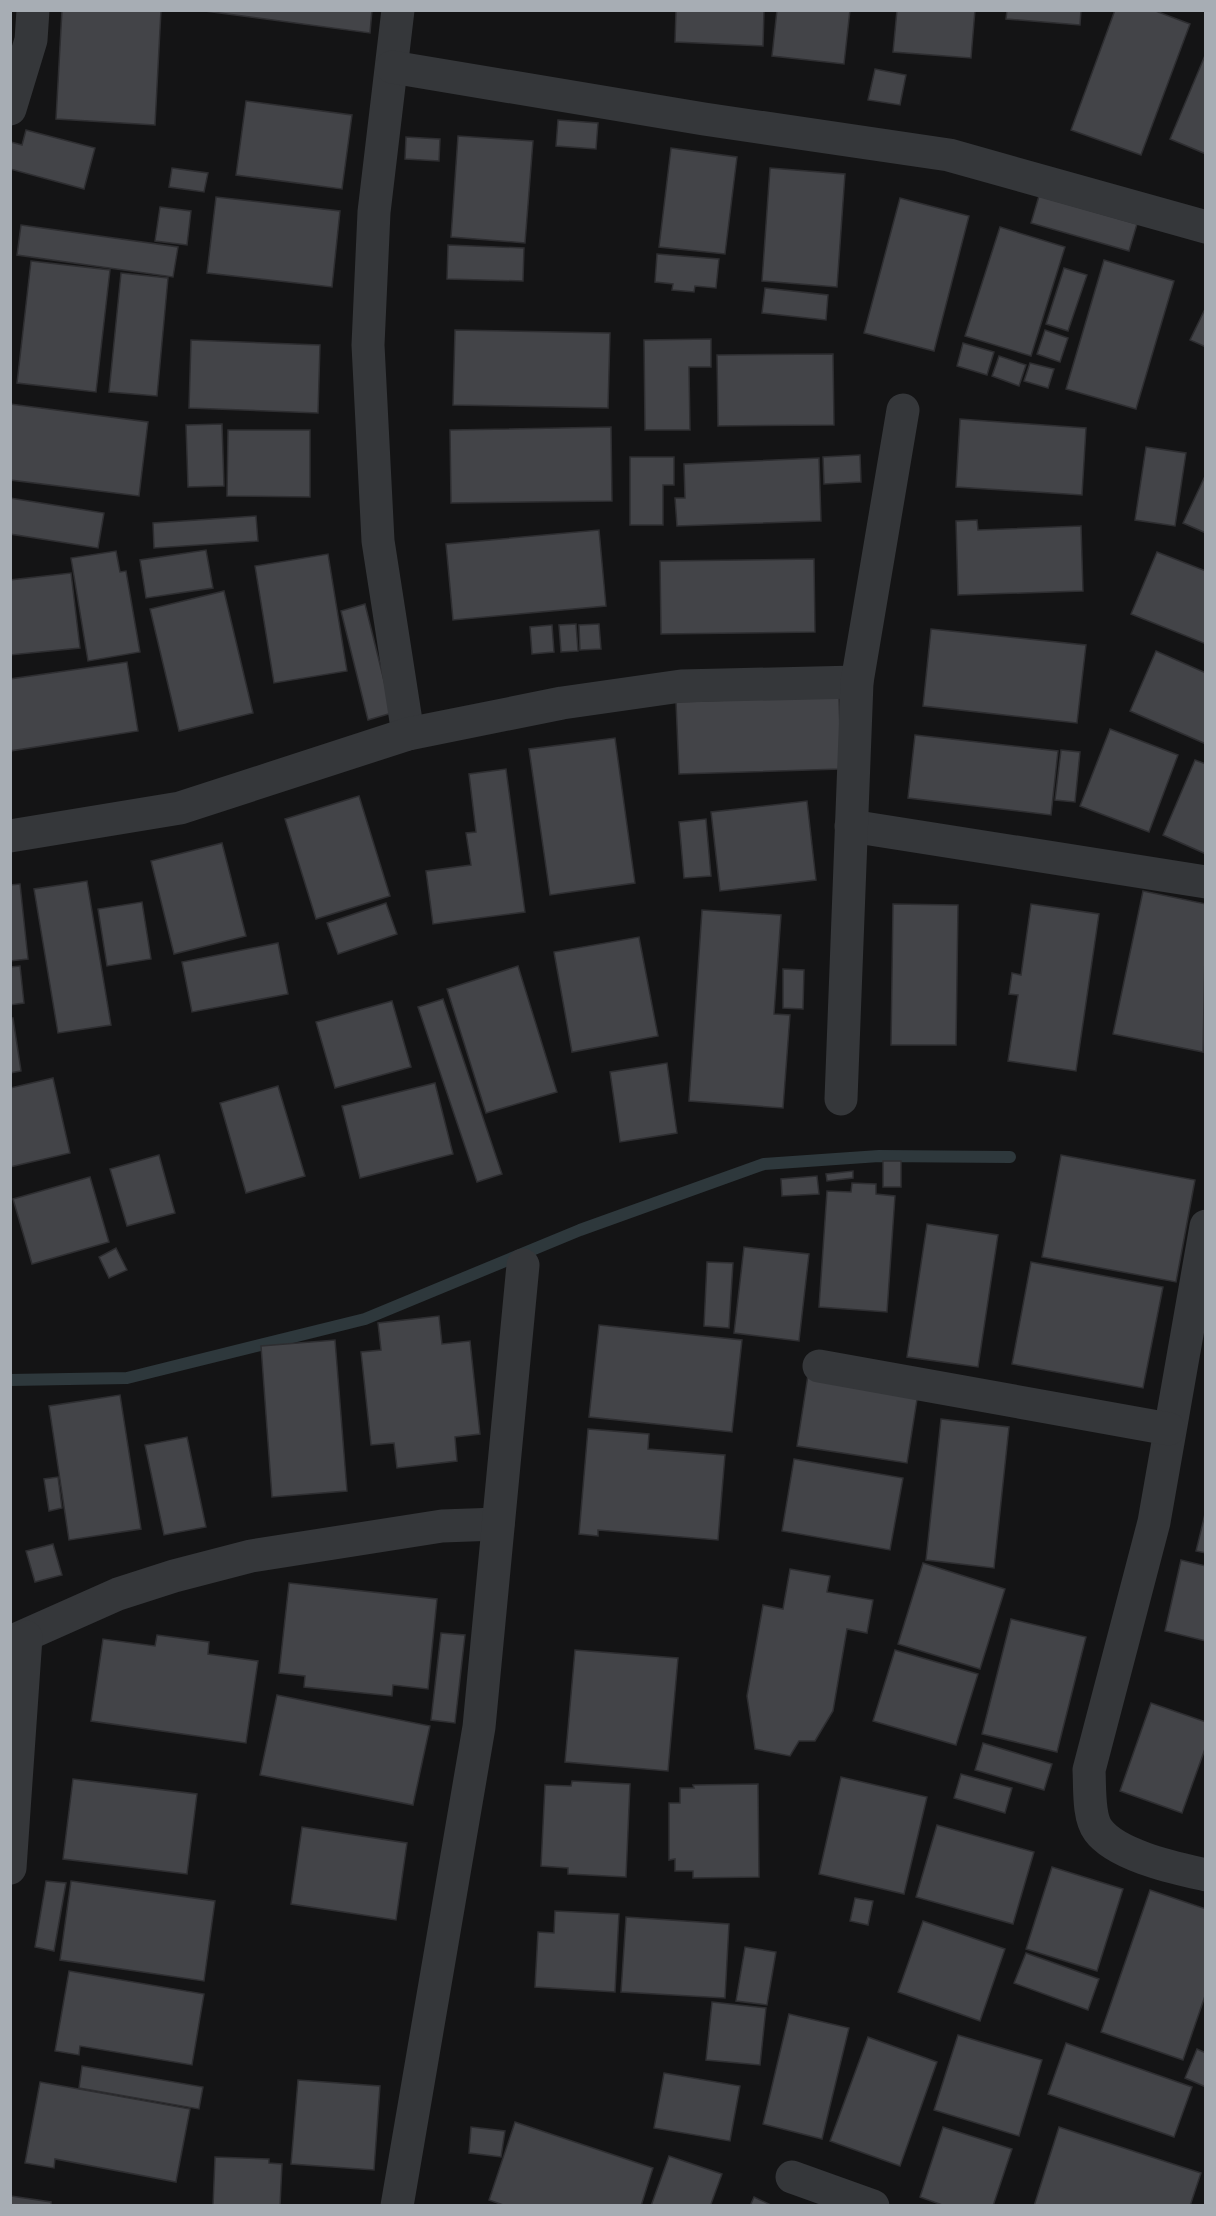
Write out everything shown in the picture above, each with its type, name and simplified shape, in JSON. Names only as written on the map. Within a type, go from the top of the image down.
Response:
[{"type":"street","points":[[10,109],[31,39],[33,10]]},
{"type":"street","points":[[398,10],[374,212],[368,345],[378,541],[408,734]]},
{"type":"street","points":[[392,67],[950,155],[1206,227]]},
{"type":"street","points":[[842,1100],[857,682],[903,410]]},
{"type":"street","points":[[10,836],[180,808],[408,734],[562,703],[681,686],[857,682]]},
{"type":"street","points":[[851,826],[1206,882]]},
{"type":"street","points":[[1206,1226],[1154,1522],[1089,1770],[1091,1805],[1097,1829],[1113,1843],[1165,1865],[1206,1875]]},
{"type":"street","points":[[397,2205],[479,1728],[523,1265]]},
{"type":"street","points":[[819,1366],[1169,1429]]},
{"type":"street","points":[[10,1868],[18,1639],[118,1594],[174,1576],[251,1556],[442,1526],[498,1524]]},
{"type":"street","points":[[792,2177],[873,2205]]},
{"type":"building","points":[[62,10],[161,10],[155,125],[56,119]]},
{"type":"building","points":[[197,10],[372,10],[370,33]]},
{"type":"building","points":[[676,10],[764,10],[763,46],[675,42]]},
{"type":"building","points":[[777,10],[850,10],[844,64],[772,56]]},
{"type":"building","points":[[897,10],[975,10],[971,58],[893,52]]},
{"type":"building","points":[[1007,10],[1081,10],[1080,25],[1006,19]]},
{"type":"building","points":[[1115,10],[1153,10],[1190,24],[1141,155],[1071,130]]},
{"type":"building","points":[[1206,53],[1206,154],[1170,139]]},
{"type":"building","points":[[875,69],[906,75],[900,105],[868,100]]},
{"type":"building","points":[[246,101],[352,115],[342,189],[236,175]]},
{"type":"building","points":[[558,120],[598,123],[596,149],[556,146]]},
{"type":"building","points":[[26,130],[95,148],[84,189],[10,169],[11,142],[22,145]]},
{"type":"building","points":[[458,136],[533,141],[525,243],[451,237]]},
{"type":"building","points":[[406,137],[440,139],[439,161],[405,159]]},
{"type":"building","points":[[671,148],[737,157],[725,254],[659,247]]},
{"type":"building","points":[[172,168],[208,173],[204,192],[169,187]]},
{"type":"building","points":[[770,168],[845,174],[837,287],[762,281]]},
{"type":"building","points":[[1039,196],[1137,224],[1129,251],[1031,223]]},
{"type":"building","points":[[216,197],[340,211],[332,287],[207,273]]},
{"type":"building","points":[[900,198],[969,216],[934,351],[864,333]]},
{"type":"building","points":[[160,207],[191,211],[187,245],[155,241]]},
{"type":"building","points":[[21,225],[178,247],[173,277],[17,255]]},
{"type":"building","points":[[1000,227],[1065,247],[1031,356],[965,336]]},
{"type":"building","points":[[448,245],[524,248],[523,281],[447,279]]},
{"type":"building","points":[[657,254],[719,259],[716,288],[695,286],[694,292],[672,290],[673,284],[655,282]]},
{"type":"building","points":[[1104,260],[1174,281],[1136,409],[1066,389]]},
{"type":"building","points":[[31,261],[110,270],[96,392],[17,383]]},
{"type":"building","points":[[1064,268],[1087,275],[1068,331],[1046,324]]},
{"type":"building","points":[[121,273],[168,278],[157,396],[109,392]]},
{"type":"building","points":[[765,288],[828,295],[826,320],[762,313]]},
{"type":"building","points":[[1206,307],[1206,347],[1190,340]]},
{"type":"building","points":[[455,330],[610,333],[608,408],[453,405]]},
{"type":"building","points":[[1045,330],[1068,338],[1060,362],[1037,354]]},
{"type":"building","points":[[711,339],[711,367],[689,367],[690,430],[645,430],[644,340]]},
{"type":"building","points":[[191,340],[320,345],[318,413],[189,408]]},
{"type":"building","points":[[963,343],[994,352],[987,375],[957,366]]},
{"type":"building","points":[[833,354],[834,425],[718,426],[717,355]]},
{"type":"building","points":[[999,356],[1026,365],[1019,386],[992,376]]},
{"type":"building","points":[[1030,363],[1054,369],[1048,388],[1024,381]]},
{"type":"building","points":[[10,404],[148,422],[139,496],[10,480]]},
{"type":"building","points":[[960,419],[1086,428],[1082,495],[956,487]]},
{"type":"building","points":[[222,424],[224,486],[188,487],[186,425]]},
{"type":"building","points":[[611,427],[612,501],[451,503],[450,430]]},
{"type":"building","points":[[228,430],[310,430],[310,497],[227,496]]},
{"type":"building","points":[[1146,447],[1186,453],[1175,526],[1135,520]]},
{"type":"building","points":[[860,455],[861,482],[824,484],[823,457]]},
{"type":"building","points":[[630,457],[674,457],[674,485],[663,485],[663,525],[630,525]]},
{"type":"building","points":[[819,458],[821,521],[677,526],[675,498],[685,498],[684,464]]},
{"type":"building","points":[[1206,474],[1206,533],[1183,523]]},
{"type":"building","points":[[10,498],[104,513],[98,548],[10,534]]},
{"type":"building","points":[[256,516],[258,541],[154,548],[153,523]]},
{"type":"building","points":[[977,520],[978,530],[1081,526],[1083,591],[958,595],[956,521]]},
{"type":"building","points":[[599,530],[606,606],[453,620],[446,544]]},
{"type":"building","points":[[206,550],[213,588],[146,598],[140,560]]},
{"type":"building","points":[[116,551],[120,572],[126,571],[140,652],[88,661],[71,558]]},
{"type":"building","points":[[1157,552],[1206,571],[1206,644],[1131,614]]},
{"type":"building","points":[[328,554],[347,671],[274,683],[255,566]]},
{"type":"building","points":[[814,559],[815,632],[661,634],[660,561]]},
{"type":"building","points":[[71,573],[80,648],[10,655],[10,580]]},
{"type":"building","points":[[224,591],[253,713],[179,731],[150,609]]},
{"type":"building","points":[[365,604],[392,713],[368,720],[341,611]]},
{"type":"building","points":[[576,624],[578,651],[561,652],[559,625]]},
{"type":"building","points":[[599,624],[601,649],[580,650],[579,625]]},
{"type":"building","points":[[552,625],[554,652],[532,654],[530,627]]},
{"type":"building","points":[[931,629],[1086,645],[1077,723],[923,706]]},
{"type":"building","points":[[1156,651],[1206,673],[1206,744],[1130,711]]},
{"type":"building","points":[[127,662],[138,731],[10,751],[10,679]]},
{"type":"building","points":[[839,696],[841,769],[679,774],[676,702]]},
{"type":"building","points":[[1110,729],[1178,755],[1149,832],[1080,806]]},
{"type":"building","points":[[915,735],[1058,751],[1051,815],[908,798]]},
{"type":"building","points":[[615,738],[635,883],[550,895],[529,749]]},
{"type":"building","points":[[1061,750],[1080,752],[1075,802],[1055,800]]},
{"type":"building","points":[[1195,760],[1206,764],[1206,854],[1163,835]]},
{"type":"building","points":[[506,769],[525,912],[433,924],[426,871],[471,865],[466,833],[476,832],[469,774]]},
{"type":"building","points":[[359,796],[390,896],[316,919],[285,819]]},
{"type":"building","points":[[807,801],[816,880],[720,891],[711,812]]},
{"type":"building","points":[[706,819],[711,876],[684,878],[679,822]]},
{"type":"building","points":[[222,843],[246,936],[174,954],[151,861]]},
{"type":"building","points":[[87,881],[111,1025],[58,1033],[34,889]]},
{"type":"building","points":[[20,884],[28,959],[10,961],[10,885]]},
{"type":"building","points":[[1143,891],[1206,904],[1203,1052],[1113,1034]]},
{"type":"building","points":[[142,902],[151,959],[107,966],[98,909]]},
{"type":"building","points":[[386,903],[397,934],[338,954],[327,923]]},
{"type":"building","points":[[893,904],[958,905],[956,1045],[891,1045]]},
{"type":"building","points":[[1031,904],[1099,914],[1076,1071],[1008,1061],[1018,995],[1009,994],[1012,973],[1021,975]]},
{"type":"building","points":[[702,910],[781,915],[774,1014],[790,1015],[783,1108],[689,1101]]},
{"type":"building","points":[[639,937],[658,1036],[572,1052],[554,952]]},
{"type":"building","points":[[278,943],[288,994],[192,1012],[182,962]]},
{"type":"building","points":[[20,966],[24,1003],[10,1005],[10,967]]},
{"type":"building","points":[[518,966],[557,1092],[486,1113],[447,989]]},
{"type":"building","points":[[783,969],[804,970],[803,1009],[783,1008]]},
{"type":"building","points":[[443,999],[502,1174],[477,1182],[418,1007]]},
{"type":"building","points":[[392,1001],[411,1067],[335,1088],[316,1022]]},
{"type":"building","points":[[10,1018],[13,1018],[21,1071],[10,1073]]},
{"type":"building","points":[[667,1063],[677,1133],[620,1142],[610,1072]]},
{"type":"building","points":[[53,1078],[70,1153],[10,1167],[10,1088]]},
{"type":"building","points":[[435,1083],[453,1154],[360,1178],[342,1106]]},
{"type":"building","points":[[278,1086],[305,1176],[246,1193],[220,1103]]},
{"type":"building","points":[[159,1155],[175,1213],[127,1226],[110,1169]]},
{"type":"building","points":[[1061,1155],[1195,1180],[1176,1282],[1042,1257]]},
{"type":"building","points":[[883,1161],[901,1161],[901,1187],[883,1187]]},
{"type":"building","points":[[853,1171],[853,1178],[827,1181],[826,1174]]},
{"type":"building","points":[[817,1176],[819,1194],[782,1196],[781,1179]]},
{"type":"building","points":[[90,1177],[109,1242],[32,1264],[13,1199]]},
{"type":"building","points":[[852,1183],[876,1184],[876,1194],[895,1196],[887,1312],[819,1307],[827,1191],[851,1192]]},
{"type":"building","points":[[927,1224],[998,1235],[978,1367],[907,1357]]},
{"type":"building","points":[[744,1247],[809,1254],[799,1341],[734,1333]]},
{"type":"building","points":[[116,1248],[127,1270],[109,1278],[99,1257]]},
{"type":"building","points":[[707,1262],[733,1263],[729,1328],[704,1326]]},
{"type":"building","points":[[1031,1262],[1163,1287],[1143,1388],[1012,1364]]},
{"type":"building","points":[[439,1316],[442,1344],[470,1341],[480,1434],[455,1437],[457,1461],[397,1468],[394,1443],[371,1445],[361,1352],[381,1350],[378,1323]]},
{"type":"building","points":[[599,1325],[742,1340],[732,1432],[589,1417]]},
{"type":"building","points":[[335,1340],[347,1491],[272,1497],[261,1346]]},
{"type":"building","points":[[808,1375],[918,1393],[907,1463],[797,1446]]},
{"type":"building","points":[[120,1395],[141,1529],[69,1540],[49,1406]]},
{"type":"building","points":[[941,1419],[1009,1427],[994,1568],[926,1560]]},
{"type":"building","points":[[588,1429],[649,1434],[648,1449],[725,1455],[718,1540],[598,1530],[598,1536],[579,1534]]},
{"type":"building","points":[[187,1437],[206,1527],[164,1535],[145,1445]]},
{"type":"building","points":[[794,1459],[903,1478],[890,1550],[782,1531]]},
{"type":"building","points":[[58,1477],[62,1508],[49,1511],[44,1479]]},
{"type":"building","points":[[1206,1510],[1206,1553],[1196,1551]]},
{"type":"building","points":[[53,1544],[62,1575],[35,1582],[26,1551]]},
{"type":"building","points":[[1181,1560],[1206,1566],[1206,1641],[1165,1631]]},
{"type":"building","points":[[923,1563],[1005,1589],[980,1669],[898,1644]]},
{"type":"building","points":[[790,1569],[830,1576],[827,1592],[873,1600],[867,1633],[847,1629],[833,1711],[815,1741],[799,1741],[790,1756],[755,1749],[747,1696],[763,1605],[783,1609]]},
{"type":"building","points":[[289,1583],[437,1599],[428,1689],[393,1685],[392,1696],[304,1687],[305,1676],[279,1673]]},
{"type":"building","points":[[1011,1619],[1086,1637],[1057,1752],[982,1734]]},
{"type":"building","points":[[441,1633],[465,1635],[455,1723],[431,1720]]},
{"type":"building","points":[[157,1635],[209,1642],[208,1654],[258,1661],[246,1743],[91,1721],[103,1639],[155,1646]]},
{"type":"building","points":[[575,1650],[678,1658],[668,1771],[565,1762]]},
{"type":"building","points":[[895,1650],[978,1674],[956,1745],[873,1721]]},
{"type":"building","points":[[277,1695],[430,1726],[413,1805],[260,1775]]},
{"type":"building","points":[[1151,1703],[1206,1722],[1206,1746],[1182,1813],[1120,1791]]},
{"type":"building","points":[[983,1743],[1052,1764],[1044,1790],[975,1770]]},
{"type":"building","points":[[961,1774],[1012,1788],[1005,1813],[954,1798]]},
{"type":"building","points":[[841,1777],[927,1797],[904,1894],[819,1874]]},
{"type":"building","points":[[73,1779],[197,1794],[187,1874],[63,1859]]},
{"type":"building","points":[[572,1781],[630,1784],[626,1877],[568,1874],[568,1868],[541,1866],[545,1785],[571,1786]]},
{"type":"building","points":[[758,1784],[759,1877],[693,1878],[693,1871],[675,1871],[675,1859],[669,1860],[669,1803],[680,1803],[680,1788],[694,1788],[693,1785]]},
{"type":"building","points":[[937,1825],[1034,1852],[1013,1924],[916,1897]]},
{"type":"building","points":[[302,1827],[407,1843],[396,1920],[291,1904]]},
{"type":"building","points":[[1052,1867],[1123,1889],[1097,1971],[1026,1949]]},
{"type":"building","points":[[46,1881],[66,1883],[54,1951],[35,1947]]},
{"type":"building","points":[[71,1881],[215,1901],[204,1981],[60,1960]]},
{"type":"building","points":[[1150,1890],[1206,1909],[1206,1993],[1183,2060],[1101,2032]]},
{"type":"building","points":[[855,1898],[873,1901],[868,1925],[850,1921]]},
{"type":"building","points":[[555,1911],[619,1914],[615,1992],[535,1987],[538,1932],[554,1933]]},
{"type":"building","points":[[626,1917],[729,1924],[725,1998],[621,1992]]},
{"type":"building","points":[[923,1921],[1005,1949],[980,2021],[898,1992]]},
{"type":"building","points":[[745,1947],[776,1952],[767,2005],[736,2001]]},
{"type":"building","points":[[1026,1953],[1099,1979],[1088,2010],[1014,1983]]},
{"type":"building","points":[[69,1971],[204,1994],[192,2065],[80,2046],[79,2055],[55,2051]]},
{"type":"building","points":[[712,2002],[766,2008],[760,2065],[706,2060]]},
{"type":"building","points":[[789,2014],[849,2028],[822,2139],[763,2124]]},
{"type":"building","points":[[958,2035],[1042,2060],[1019,2136],[934,2110]]},
{"type":"building","points":[[868,2037],[937,2062],[900,2166],[830,2141]]},
{"type":"building","points":[[1066,2043],[1192,2087],[1174,2137],[1048,2094]]},
{"type":"building","points":[[1197,2049],[1206,2053],[1206,2087],[1185,2078]]},
{"type":"building","points":[[82,2066],[203,2087],[199,2109],[79,2088]]},
{"type":"building","points":[[664,2073],[740,2086],[730,2141],[654,2128]]},
{"type":"building","points":[[298,2080],[380,2086],[374,2170],[291,2164]]},
{"type":"building","points":[[40,2082],[190,2109],[176,2182],[55,2159],[54,2168],[25,2163]]},
{"type":"building","points":[[515,2122],[653,2168],[641,2206],[506,2206],[489,2200]]},
{"type":"building","points":[[471,2127],[505,2131],[501,2157],[469,2153]]},
{"type":"building","points":[[943,2127],[1012,2149],[993,2206],[945,2206],[920,2197]]},
{"type":"building","points":[[1059,2127],[1201,2173],[1190,2206],[1034,2206]]},
{"type":"building","points":[[669,2156],[722,2174],[711,2204],[714,2206],[651,2206]]},
{"type":"building","points":[[215,2157],[269,2159],[269,2163],[282,2164],[280,2206],[213,2206]]},
{"type":"building","points":[[11,2196],[51,2202],[51,2206],[10,2206]]},
{"type":"building","points":[[754,2197],[773,2206],[750,2206]]},
{"type":"waterway","points":[[10,1380],[127,1378],[365,1319],[580,1230],[764,1164],[879,1156],[1010,1157]]}]
